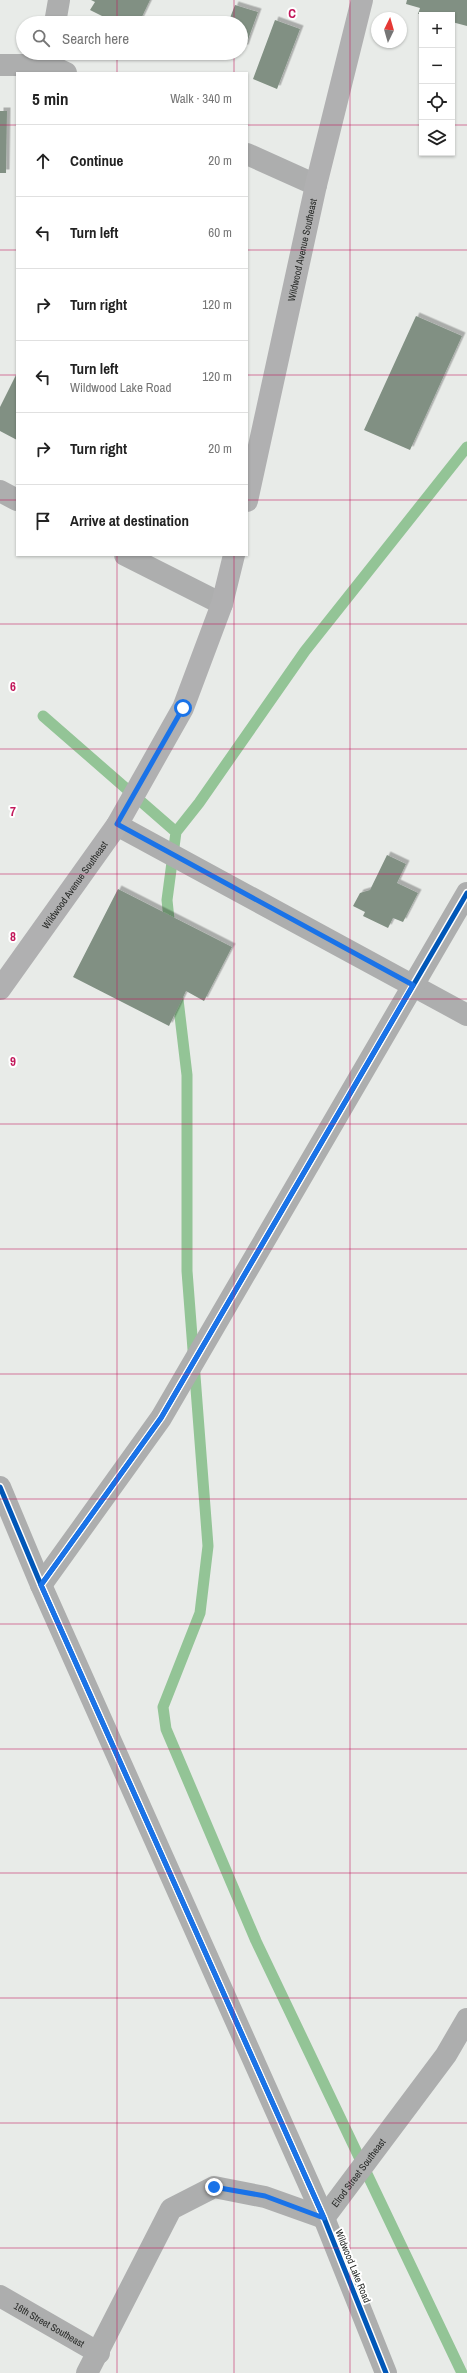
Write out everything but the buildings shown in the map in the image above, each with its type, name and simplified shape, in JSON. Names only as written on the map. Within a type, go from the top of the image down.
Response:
[{"type":"main road","name":"Wildwood Avenue Southeast","points":[[248,496],[316,185],[362,0]]},
{"type":"main road","name":"Wildwood Avenue Southeast","points":[[0,989],[117,824],[183,708],[222,604],[234,556]]},
{"type":"street","points":[[56,16],[59,0]]},
{"type":"street","points":[[0,65],[55,64]]},
{"type":"street","points":[[248,154],[316,185]]},
{"type":"street","points":[[0,491],[16,499]]},
{"type":"street","points":[[127,556],[222,604]]},
{"type":"street","points":[[117,824],[467,1015]]},
{"type":"street","points":[[41,1585],[161,1418],[467,893]]},
{"type":"street","name":"Wildwood Lake Road","points":[[0,1487],[41,1585],[324,2218],[386,2373]]},
{"type":"street","name":"Elrod Street Southeast","points":[[324,2218],[446,2055],[467,2019]]},
{"type":"street","points":[[87,2373],[99,2353],[172,2209],[214,2187],[265,2196],[324,2218]]},
{"type":"street","name":"16th Street Southeast","points":[[0,2296],[99,2353]]},
{"type":"waterway","points":[[170,929],[167,900],[176,832],[199,803],[305,651],[467,447]]},
{"type":"waterway","points":[[43,716],[176,832]]},
{"type":"waterway","points":[[177,991],[187,1075],[187,1271],[208,1546],[200,1613],[163,1707],[166,1729],[256,1941],[462,2373]]},
{"type":"cycle path","points":[[41,1585],[161,1418],[467,893]]},
{"type":"cycle path","points":[[0,1487],[41,1585],[324,2218],[386,2373]]},
{"type":"route","points":[[183,708],[117,824],[250,898],[413,985],[161,1418],[41,1585],[324,2218],[265,2196],[214,2187]]}]
